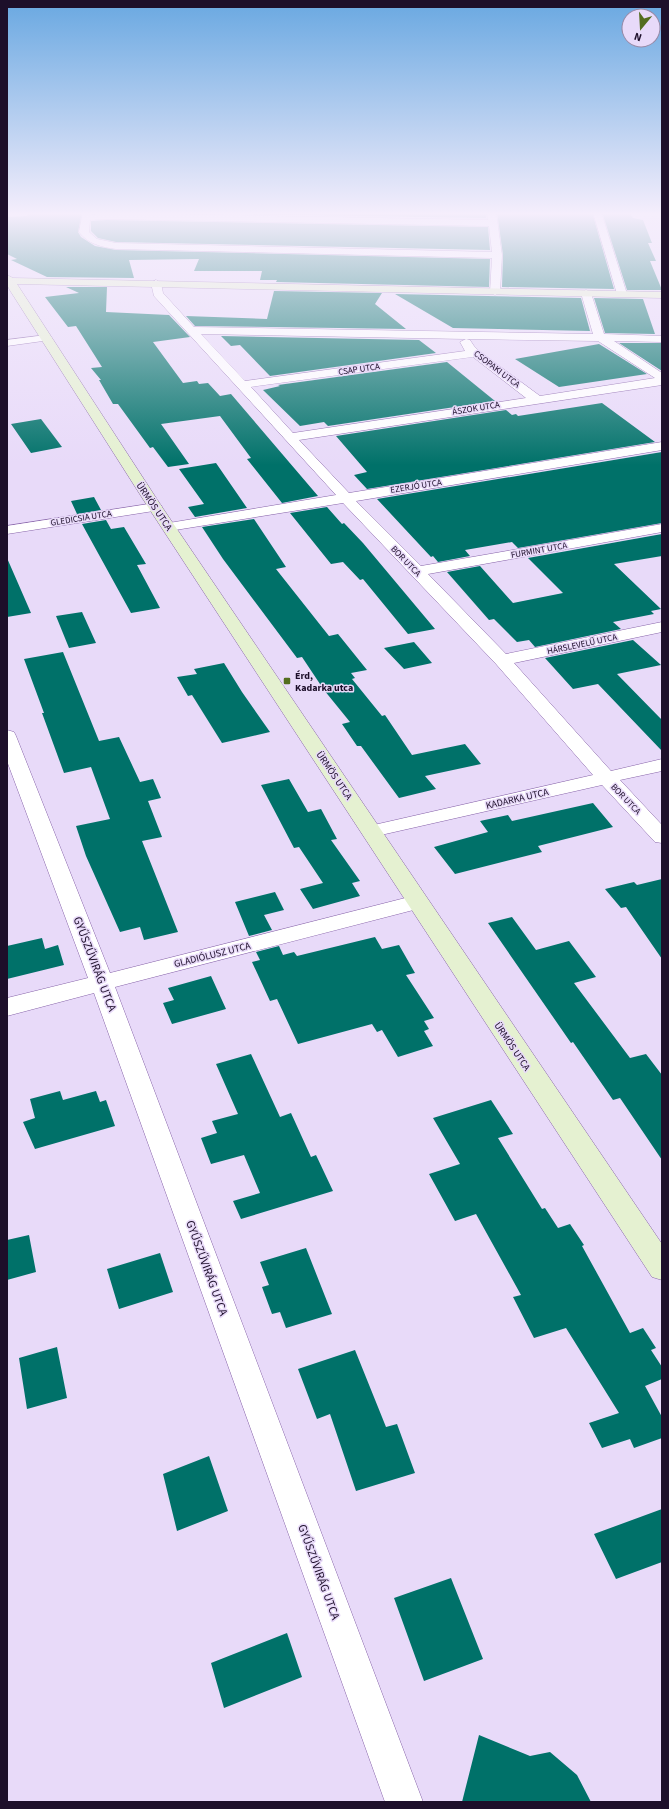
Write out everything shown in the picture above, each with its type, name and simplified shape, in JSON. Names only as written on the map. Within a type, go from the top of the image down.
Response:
[{"type":"street","name":"ÜRMÖS UTCA","points":[[19,296],[155,507],[662,1268]]},
{"type":"street","name":"BOR UTCA","points":[[160,296],[345,497],[502,660],[607,778],[662,837]]},
{"type":"street","points":[[587,296],[599,337],[662,379]]},
{"type":"street","points":[[191,330],[466,334],[662,339]]},
{"type":"street","name":"CSOPAKI UTCA","points":[[466,334],[466,342],[469,348],[536,399]]},
{"type":"street","points":[[7,343],[46,338]]},
{"type":"street","name":"CSAP UTCA","points":[[242,385],[475,353]]},
{"type":"street","name":"ÁSZOK UTCA","points":[[290,438],[662,379]]},
{"type":"street","name":"EZERJÓ UTCA","points":[[169,527],[662,446]]},
{"type":"street","name":"GLEDICSIA UTCA","points":[[7,530],[155,507]]},
{"type":"street","name":"FURMINT UTCA","points":[[416,572],[662,528]]},
{"type":"street","name":"HÁRSLEVELŰ UTCA","points":[[502,660],[662,627]]},
{"type":"street","name":"GYŰSZŰVIRÁG UTCA","points":[[7,736],[102,983],[404,1802]]},
{"type":"street","name":"KADARKA UTCA","points":[[372,831],[662,765]]},
{"type":"street","name":"GLADIÓLUSZ UTCA","points":[[7,1007],[417,902]]},
{"type":"building","points":[[107,296],[106,312],[169,315],[190,337],[153,342],[183,383],[197,381],[199,384],[208,383],[220,396],[231,394],[318,496],[282,503],[247,459],[251,458],[220,416],[161,424],[189,464],[168,467],[153,447],[150,448],[118,404],[113,404],[99,380],[101,380],[91,368],[102,367],[76,326],[68,327],[45,297]]},
{"type":"building","points":[[273,296],[380,296],[375,304],[406,329],[195,326],[186,316],[267,319]]},
{"type":"building","points":[[399,296],[581,298],[590,331],[453,328]]},
{"type":"building","points":[[594,298],[643,299],[655,334],[605,333]]},
{"type":"building","points":[[221,336],[419,340],[436,353],[270,376],[240,345],[231,346]]},
{"type":"building","points":[[619,343],[662,343],[662,371]]},
{"type":"building","points":[[599,344],[647,374],[559,387],[515,359]]},
{"type":"building","points":[[447,362],[495,401],[328,426],[324,422],[300,426],[263,390],[280,386],[278,385]]},
{"type":"building","points":[[602,403],[655,442],[367,489],[354,475],[367,472],[336,436],[506,410],[512,415],[516,414],[518,416]]},
{"type":"building","points":[[41,419],[62,447],[31,453],[11,424]]},
{"type":"building","points":[[662,452],[662,523],[518,548],[512,542],[465,550],[470,556],[438,562],[433,556],[431,557],[377,499]]},
{"type":"building","points":[[216,463],[247,508],[195,517],[188,507],[204,504],[179,469]]},
{"type":"building","points":[[94,497],[101,510],[77,514],[71,501]]},
{"type":"building","points":[[327,507],[342,524],[344,523],[363,543],[435,629],[408,634],[363,579],[360,580],[343,562],[331,564],[290,513]]},
{"type":"building","points":[[254,519],[286,567],[276,569],[329,636],[338,634],[367,670],[351,673],[355,678],[352,679],[382,716],[385,715],[412,755],[465,744],[481,764],[425,776],[436,789],[399,798],[361,746],[357,746],[342,724],[350,722],[324,690],[302,657],[297,658],[223,559],[202,527]]},
{"type":"building","points":[[106,520],[111,529],[124,527],[146,564],[137,565],[160,608],[131,613],[82,524]]},
{"type":"building","points":[[662,534],[662,556],[614,564],[661,609],[651,611],[654,614],[613,622],[621,629],[535,647],[529,640],[517,642],[494,619],[489,620],[447,572],[480,566],[513,603],[563,593],[528,558]]},
{"type":"building","points":[[7,558],[31,613],[7,617]]},
{"type":"building","points":[[82,612],[96,643],[69,648],[56,616]]},
{"type":"building","points":[[633,640],[661,665],[617,674],[662,720],[662,751],[598,684],[573,689],[545,658]]},
{"type":"building","points":[[414,642],[432,663],[404,669],[384,648]]},
{"type":"building","points":[[63,652],[99,741],[119,737],[140,782],[153,779],[161,798],[148,801],[162,837],[142,841],[178,932],[144,940],[140,927],[120,932],[86,856],[76,826],[110,819],[91,767],[64,773],[24,659]]},
{"type":"building","points":[[224,663],[270,732],[222,743],[192,695],[188,696],[177,677],[197,674],[194,669]]},
{"type":"building","points":[[289,779],[308,812],[321,809],[337,839],[331,840],[360,881],[352,883],[360,896],[313,909],[300,889],[323,883],[299,847],[294,848],[261,785]]},
{"type":"building","points":[[593,803],[613,827],[538,846],[542,852],[455,874],[434,847],[488,832],[480,821],[508,815],[512,821]]},
{"type":"building","points":[[662,879],[662,959],[626,907],[621,908],[605,889],[634,882],[637,885]]},
{"type":"building","points":[[275,892],[284,910],[264,915],[272,930],[249,936],[235,902]]},
{"type":"building","points":[[512,917],[536,950],[569,941],[596,977],[574,983],[630,1058],[646,1054],[662,1075],[662,1160],[620,1098],[613,1100],[573,1042],[571,1043],[488,923]]},
{"type":"building","points":[[375,937],[382,949],[399,945],[415,973],[406,975],[434,1018],[424,1021],[429,1029],[424,1031],[433,1046],[398,1057],[382,1030],[377,1032],[372,1024],[298,1044],[277,999],[270,1001],[252,962],[260,960],[256,952],[279,946],[283,955],[294,952],[297,956]]},
{"type":"building","points":[[42,938],[45,949],[58,945],[64,965],[7,979],[7,946]]},
{"type":"building","points":[[211,976],[226,1009],[172,1024],[163,1003],[174,1000],[168,988]]},
{"type":"building","points":[[251,1054],[280,1117],[291,1113],[311,1157],[316,1155],[333,1191],[241,1219],[233,1201],[260,1193],[244,1155],[211,1164],[201,1138],[217,1133],[212,1121],[238,1114],[216,1064]]},
{"type":"building","points":[[60,1091],[63,1100],[96,1091],[100,1102],[106,1100],[115,1126],[35,1149],[23,1122],[35,1118],[30,1099]]},
{"type":"building","points":[[491,1100],[513,1134],[498,1138],[542,1209],[545,1208],[558,1228],[570,1224],[584,1245],[582,1246],[630,1333],[643,1328],[656,1348],[651,1350],[662,1367],[662,1379],[645,1386],[662,1417],[662,1438],[634,1448],[630,1439],[602,1448],[589,1423],[619,1413],[566,1328],[534,1338],[513,1297],[521,1295],[476,1214],[455,1221],[429,1174],[460,1164],[433,1118]]},
{"type":"building","points":[[29,1235],[36,1272],[7,1280],[7,1240]]},
{"type":"building","points":[[306,1248],[332,1314],[286,1328],[280,1312],[272,1314],[262,1287],[269,1285],[260,1262]]},
{"type":"building","points":[[160,1253],[173,1292],[119,1309],[107,1269]]},
{"type":"building","points":[[57,1347],[67,1398],[27,1409],[19,1358]]},
{"type":"building","points":[[355,1350],[386,1427],[397,1424],[415,1473],[356,1491],[330,1414],[317,1419],[298,1369]]},
{"type":"building","points":[[209,1456],[228,1511],[177,1531],[163,1474]]},
{"type":"building","points":[[662,1509],[662,1562],[616,1579],[594,1534]]},
{"type":"building","points":[[451,1578],[483,1659],[424,1681],[394,1598]]},
{"type":"building","points":[[287,1633],[302,1677],[224,1708],[211,1663]]},
{"type":"building","points":[[479,1735],[530,1756],[550,1752],[577,1775],[591,1802],[462,1802]]},
{"type":"place","name":"Érd, Kadarka utca","points":[[287,681]]}]
